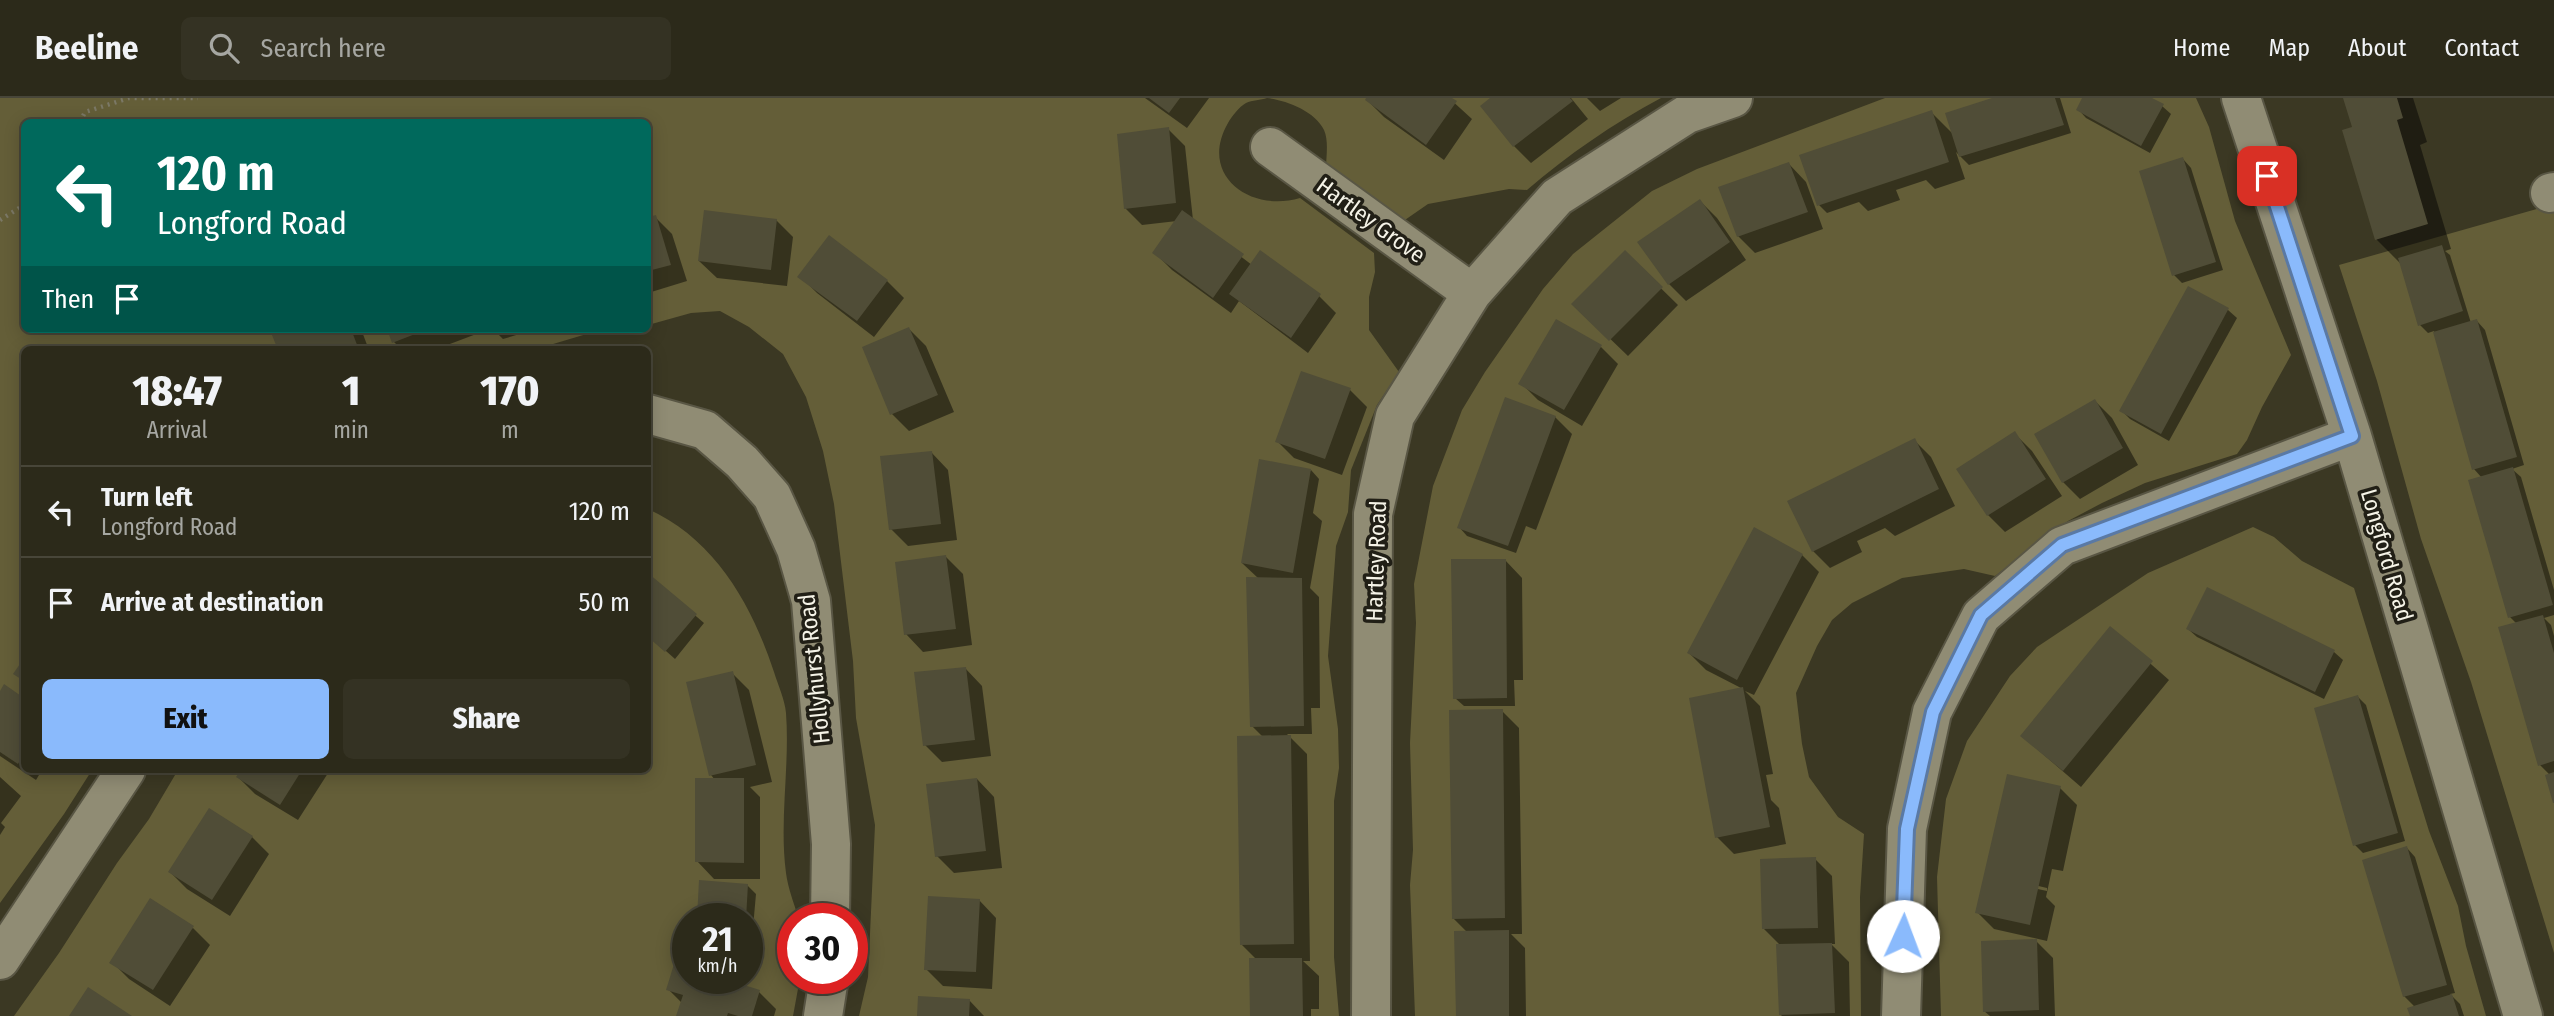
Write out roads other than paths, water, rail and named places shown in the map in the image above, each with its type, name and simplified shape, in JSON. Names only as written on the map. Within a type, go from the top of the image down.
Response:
[{"type":"street","name":"Hartley Road","points":[[1371,1016],[1373,514],[1395,416],[1472,293],[1558,197],[1687,114],[1733,98]]},
{"type":"street","name":"Longford Road","points":[[2241,98],[2352,436],[2523,1016]]},
{"type":"street","name":"Hartley Grove","points":[[1270,148],[1472,293]]},
{"type":"street","name":"Hollyhurst Road","points":[[651,415],[705,430],[741,462],[772,496],[796,549],[811,601],[831,844],[830,903]]},
{"type":"street","points":[[1901,1016],[1907,829],[1933,712],[1981,615],[2062,545],[2352,436]]},
{"type":"street","points":[[0,960],[124,773]]},
{"type":"street","points":[[823,1016],[826,994]]}]
